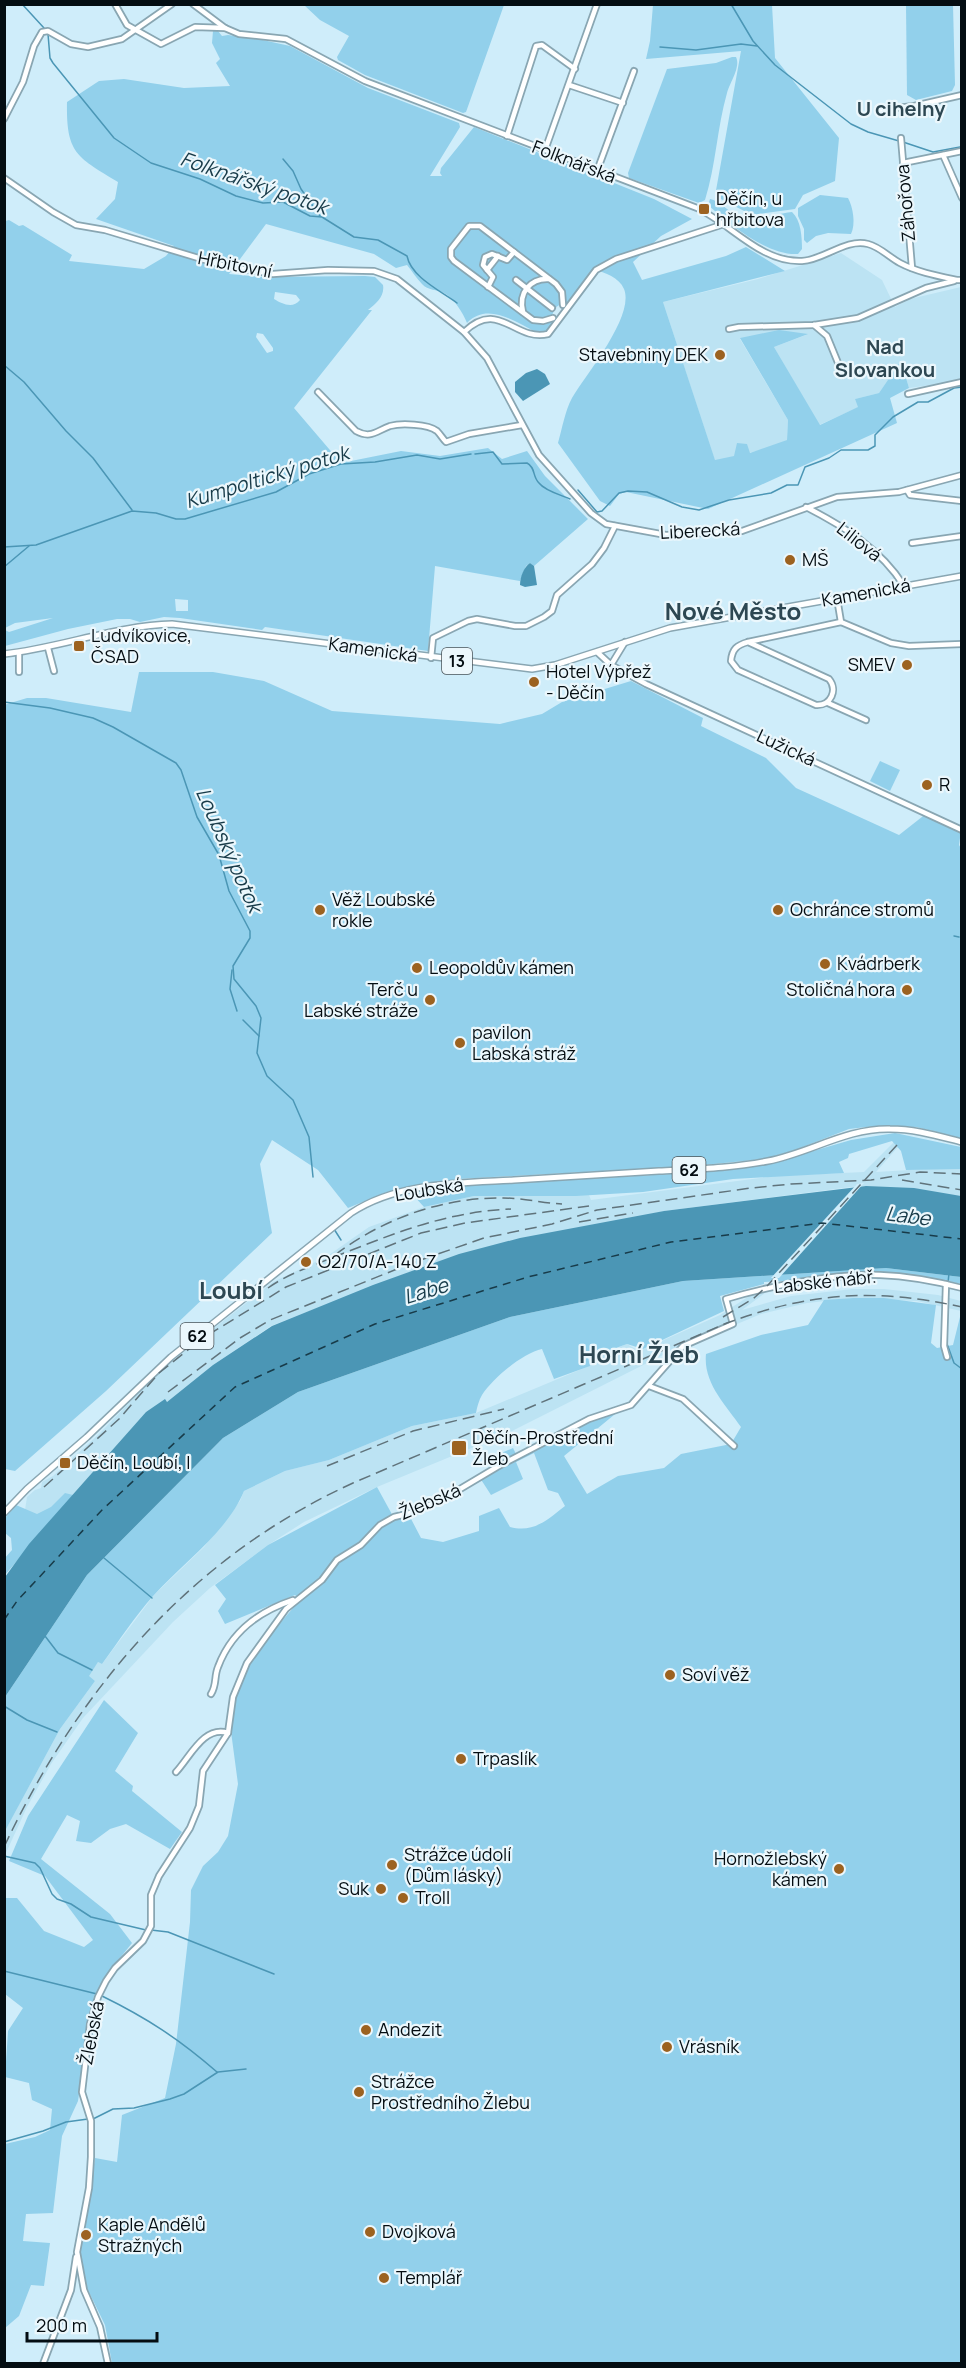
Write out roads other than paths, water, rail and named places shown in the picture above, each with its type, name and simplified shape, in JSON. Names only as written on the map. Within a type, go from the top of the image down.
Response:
[{"type":"main road","name":"Kamenická","points":[[48,648],[163,624],[183,624],[431,658],[532,669],[546,668],[670,628],[962,576]]},
{"type":"main road","name":"13","points":[[4,654],[48,648]]},
{"type":"main road","name":"Loubská","points":[[4,1513],[171,1357],[351,1213],[376,1200],[396,1193],[455,1183],[693,1169],[767,1161],[849,1133],[868,1131],[890,1129],[923,1132],[962,1142]]},
{"type":"street","points":[[115,4],[128,25],[129,35]]},
{"type":"street","points":[[4,119],[21,88],[34,46],[42,32],[48,31],[71,44],[88,47],[122,39],[171,4]]},
{"type":"street","name":"Folknářská","points":[[193,4],[225,28],[239,34],[286,39],[365,81],[697,208],[754,246],[787,260],[810,260],[854,244],[867,243],[912,268],[959,280]]},
{"type":"street","points":[[546,150],[597,4]]},
{"type":"street","points":[[128,25],[161,44],[195,27],[225,28]]},
{"type":"street","points":[[507,135],[528,66],[537,45],[542,45],[575,69]]},
{"type":"street","points":[[597,171],[634,71]]},
{"type":"street","points":[[569,85],[623,103]]},
{"type":"street","points":[[878,110],[915,106],[962,95]]},
{"type":"street","name":"Záhořova","points":[[901,138],[912,268]]},
{"type":"street","points":[[903,163],[962,151]]},
{"type":"street","points":[[943,155],[962,198]]},
{"type":"street","name":"Hřbitovní","points":[[4,178],[76,225],[105,230],[225,266],[273,274],[328,270],[374,271],[397,279],[464,332],[486,358],[539,455],[591,513],[606,524],[615,526]]},
{"type":"street","points":[[464,332],[476,320],[490,318],[538,336],[548,334],[596,270],[616,259],[724,224]]},
{"type":"street","points":[[553,318],[537,321],[524,314],[454,261],[451,249],[469,226],[476,225],[560,288],[563,305]]},
{"type":"street","points":[[488,287],[494,277],[483,265],[485,257],[492,254],[507,260],[514,252]]},
{"type":"street","points":[[487,270],[498,256]]},
{"type":"street","points":[[524,314],[521,302],[526,288],[536,280],[549,279]]},
{"type":"street","points":[[516,280],[552,308]]},
{"type":"street","name":"Folknářská","points":[[729,329],[814,325],[858,318],[926,288],[959,280]]},
{"type":"street","points":[[814,325],[827,336],[843,375]]},
{"type":"street","points":[[908,394],[962,382]]},
{"type":"street","points":[[318,392],[356,430],[364,435],[371,436],[397,425],[420,426],[437,431],[446,442],[469,434],[522,425]]},
{"type":"street","name":"Liberecká","points":[[615,526],[666,536],[742,531],[837,496],[907,490],[962,475]]},
{"type":"street","points":[[907,490],[910,495],[962,501]]},
{"type":"street","name":"Liliová","points":[[806,507],[841,525],[864,542],[904,586]]},
{"type":"street","points":[[431,658],[433,638],[468,621],[477,619],[526,626],[544,617],[552,611],[557,595],[592,564],[604,548],[615,526]]},
{"type":"street","points":[[912,543],[962,537]]},
{"type":"street","points":[[837,598],[841,622]]},
{"type":"street","points":[[866,720],[828,703],[816,705],[733,667],[732,652],[735,648],[748,642],[841,622],[891,643],[909,646],[962,644]]},
{"type":"street","points":[[611,665],[625,642]]},
{"type":"street","points":[[748,642],[829,679],[833,684],[833,693],[828,703]]},
{"type":"street","points":[[48,648],[54,671]]},
{"type":"street","name":"Lužická","points":[[597,652],[611,665],[645,684],[962,830]]},
{"type":"street","points":[[19,653],[19,672]]},
{"type":"street","name":"Labské nábř.","points":[[726,1299],[750,1292],[844,1277],[878,1275],[962,1288]]},
{"type":"street","points":[[946,1284],[944,1346],[947,1357]]},
{"type":"street","name":"Žlebská","points":[[108,2364],[100,2328],[84,2290],[77,2252],[89,2188],[91,2157],[91,2121],[82,2089],[90,2024],[98,1997],[115,1968],[143,1941],[147,1934],[152,1918],[152,1895],[159,1876],[190,1828],[199,1806],[203,1771],[228,1733],[233,1697],[242,1673],[265,1636],[296,1599],[322,1580],[337,1560],[361,1545],[380,1525],[394,1517],[415,1512],[450,1495],[497,1467],[589,1419],[631,1405],[682,1346],[733,1324],[726,1299]]},
{"type":"street","points":[[649,1386],[682,1400],[734,1446]]},
{"type":"street","name":"Žlebská","points":[[211,1694],[215,1688],[217,1667],[246,1624],[272,1607],[296,1599]]},
{"type":"street","points":[[176,1772],[209,1734],[221,1730],[228,1733]]},
{"type":"street","points":[[43,2364],[71,2290],[77,2252]]},
{"type":"water","points":[[537,369],[545,374],[550,384],[523,401],[515,392],[515,382],[526,373]]},
{"type":"water","points":[[530,563],[534,566],[537,585],[525,587],[520,585],[521,579]]},
{"type":"water","name":"Labe","points":[[866,1186],[914,1188],[961,1196],[961,1277],[886,1268],[683,1281],[510,1317],[298,1392],[223,1438],[87,1575],[5,1697],[5,1577],[29,1544],[146,1412],[165,1399],[167,1402],[213,1365],[272,1326],[373,1285],[459,1254],[520,1238],[664,1211]]},
{"type":"waterway","name":"Folknářský potok","points":[[22,4],[44,28]]},
{"type":"waterway","points":[[731,4],[753,41],[775,65],[851,124],[868,132],[899,141]]},
{"type":"waterway","name":"Folknářský potok","points":[[48,34],[50,58],[53,63],[114,138],[151,163],[200,179],[236,196],[263,203],[283,202],[310,216],[322,217],[354,237],[378,240],[407,256],[414,271],[420,277],[457,303]]},
{"type":"waterway","points":[[660,47],[696,50],[741,44],[757,46]]},
{"type":"waterway","points":[[903,142],[933,152],[960,147]]},
{"type":"waterway","points":[[283,159],[293,171],[301,189],[320,216]]},
{"type":"waterway","points":[[4,365],[24,382],[66,431],[93,458],[132,510]]},
{"type":"waterway","name":"Folknářský potok","points":[[578,490],[597,512],[602,511],[619,493],[628,491],[647,492],[682,507],[699,510],[729,500],[771,493],[787,485],[798,485],[805,467],[829,458],[841,450],[868,450],[875,446],[875,435],[893,417],[918,402],[928,402],[954,388],[962,387]]},
{"type":"waterway","name":"Kumpoltický potok","points":[[475,454],[493,452],[502,464],[527,463],[532,467],[542,486],[570,499]]},
{"type":"waterway","name":"Kumpoltický potok","points":[[4,547],[36,545],[132,511],[185,519],[276,492],[309,474],[341,464],[375,462],[417,455],[440,459],[471,454]]},
{"type":"waterway","points":[[4,567],[29,546]]},
{"type":"waterway","name":"Loubský potok","points":[[4,702],[50,708],[93,718],[176,763],[181,770],[197,817],[219,855],[229,891],[250,931],[250,938],[233,966],[234,979],[256,1006],[261,1018],[257,1053],[267,1076],[293,1100],[309,1137],[313,1177]]},
{"type":"waterway","points":[[954,936],[959,937]]},
{"type":"waterway","points":[[232,970],[230,989],[237,1011]]},
{"type":"waterway","points":[[243,1020],[259,1036]]},
{"type":"waterway","name":"Loubský potok","points":[[334,1229],[341,1240]]},
{"type":"waterway","points":[[948,1283],[949,1273]]},
{"type":"waterway","points":[[946,1341],[954,1363],[962,1369]]},
{"type":"waterway","points":[[104,1558],[152,1598]]},
{"type":"waterway","points":[[45,1636],[58,1653],[92,1670]]},
{"type":"waterway","points":[[4,1706],[27,1720],[57,1732]]},
{"type":"waterway","points":[[4,1856],[35,1863],[57,1899],[71,1904],[91,1917],[146,1930]]},
{"type":"waterway","points":[[151,1930],[168,1932],[274,1974]]},
{"type":"waterway","points":[[4,1971],[97,1994]]},
{"type":"waterway","points":[[102,1996],[162,2030],[217,2072]]},
{"type":"waterway","points":[[93,2119],[113,2109],[134,2108],[184,2094],[218,2072],[246,2069]]},
{"type":"waterway","points":[[4,2142],[66,2122],[88,2119]]},
{"type":"railway","points":[[723,1317],[754,1298],[768,1285],[897,1145]]},
{"type":"railway","points":[[168,1392],[240,1338],[270,1320],[412,1263],[484,1238],[552,1224],[597,1210],[751,1188],[871,1180],[920,1172],[962,1174]]},
{"type":"railway","points":[[902,1180],[962,1190]]},
{"type":"railway","points":[[335,1255],[353,1242],[393,1221],[458,1201],[503,1198],[562,1204]]},
{"type":"railway","points":[[208,1335],[286,1287],[421,1233],[465,1223],[589,1206]]},
{"type":"railway","points":[[268,1288],[302,1270],[423,1224],[465,1214],[511,1209]]},
{"type":"railway","points":[[579,1222],[633,1213]]},
{"type":"railway","points":[[4,1847],[67,1733],[105,1681],[146,1633],[191,1589],[241,1549],[295,1513],[353,1483],[727,1323],[758,1313],[815,1299],[843,1296],[900,1297],[962,1307]]},
{"type":"railway","points":[[44,1487],[119,1419],[159,1373],[213,1330]]},
{"type":"railway","points":[[327,1466],[413,1431],[504,1409]]},
{"type":"place","name":"Děčín, u hřbitova","points":[[704,209]]},
{"type":"place","name":"Stavebniny DEK","points":[[720,355]]},
{"type":"place","name":"MŠ","points":[[790,560]]},
{"type":"place","name":"Ludvíkovice, ČSAD","points":[[79,646]]},
{"type":"place","name":"SMEV","points":[[907,665]]},
{"type":"place","name":"Hotel Výpřež - Děčín","points":[[534,682]]},
{"type":"place","name":"R","points":[[927,785]]},
{"type":"place","name":"Věž Loubské rokle","points":[[320,910]]},
{"type":"place","name":"Ochránce stromů","points":[[778,910]]},
{"type":"place","name":"Kvádrberk","points":[[825,964]]},
{"type":"place","name":"Leopoldův kámen","points":[[417,968]]},
{"type":"place","name":"Stoličná hora","points":[[907,990]]},
{"type":"place","name":"Terč u Labské stráže","points":[[430,1000]]},
{"type":"place","name":"pavilon Labská stráž","points":[[460,1043]]},
{"type":"place","name":"O2/70/A-140 Z","points":[[306,1262]]},
{"type":"place","name":"Děčín-Prostřední Žleb","points":[[459,1448]]},
{"type":"place","name":"Děčín, Loubí, I","points":[[65,1463]]},
{"type":"place","name":"Soví věž","points":[[670,1675]]},
{"type":"place","name":"Trpaslík","points":[[461,1759]]},
{"type":"place","name":"Strážce údolí (Dům lásky)","points":[[392,1865]]},
{"type":"place","name":"Hornožlebský kámen","points":[[839,1869]]},
{"type":"place","name":"Suk","points":[[381,1889]]},
{"type":"place","name":"Troll","points":[[403,1898]]},
{"type":"place","name":"Andezit","points":[[366,2030]]},
{"type":"place","name":"Vrásník","points":[[667,2047]]},
{"type":"place","name":"Strážce Prostředního Žlebu","points":[[359,2092]]},
{"type":"place","name":"Dvojková","points":[[370,2232]]},
{"type":"place","name":"Kaple Andělů Stražných","points":[[86,2235]]},
{"type":"place","name":"Templář","points":[[384,2278]]},
{"type":"district","name":"U cihelny","points":[[901,109]]},
{"type":"district","name":"Nad Slovankou","points":[[885,358]]},
{"type":"district","name":"Nové Město","points":[[733,612]]},
{"type":"district","name":"Loubí","points":[[231,1291]]},
{"type":"district","name":"Horní Žleb","points":[[639,1355]]}]
